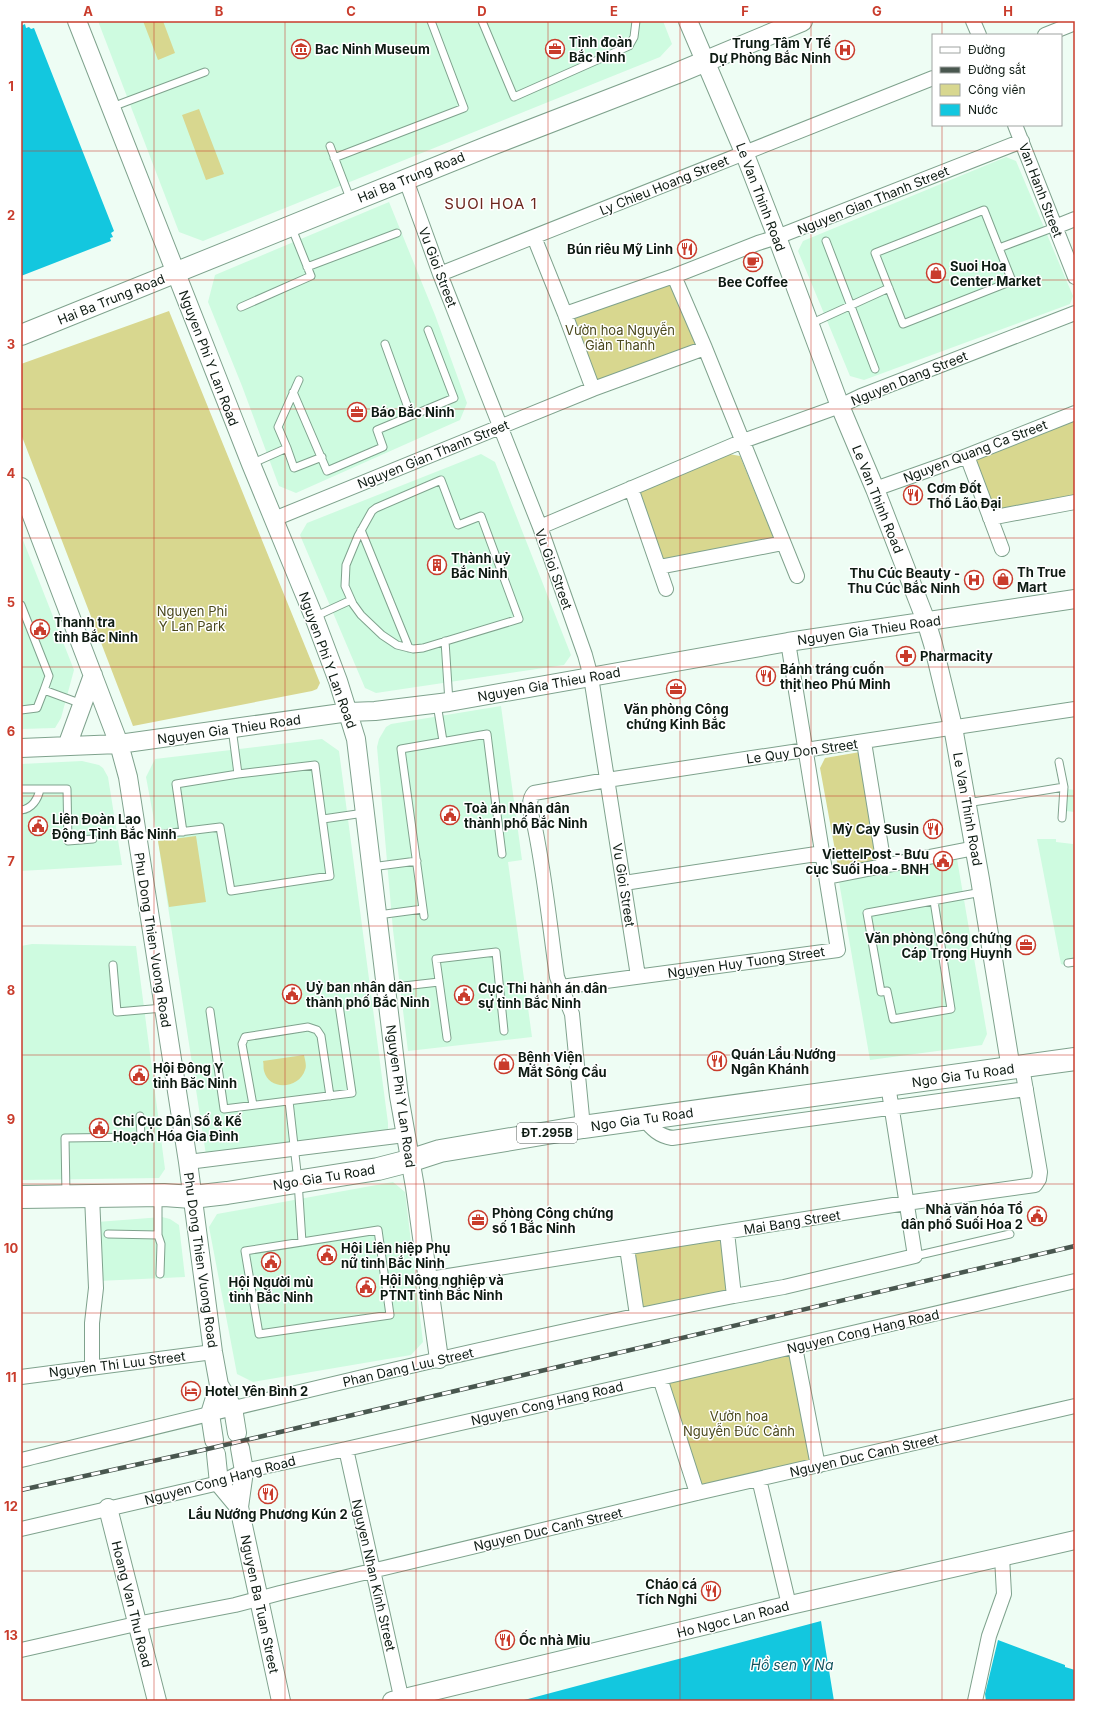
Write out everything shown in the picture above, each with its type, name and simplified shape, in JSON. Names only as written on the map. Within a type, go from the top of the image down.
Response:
[{"type":"main road","name":"Hai Ba Trung Road","points":[[21,335],[351,201],[705,62],[744,44],[799,22]]},
{"type":"main road","name":"Ngo Gia Tu Road","points":[[21,1197],[192,1197],[227,1193],[378,1169],[440,1151],[583,1127],[644,1120],[1075,1059]]},
{"type":"street","name":"Nguyen Phi Y Lan Road","points":[[77,21],[251,464],[314,617],[348,712],[356,739],[370,867],[405,1135],[429,1279],[439,1359]]},
{"type":"street","name":"Le Van Thinh Road","points":[[688,21],[744,152],[840,406],[875,489],[934,644],[953,727],[982,892],[1017,1068]]},
{"type":"street","points":[[973,21],[979,34]]},
{"type":"street","points":[[1048,34],[1074,25]]},
{"type":"street","name":"Ly Chieu Hoang Street","points":[[440,274],[932,78]]},
{"type":"street","name":"Van Hanh Street","points":[[1015,126],[1075,277]]},
{"type":"street","name":"Nguyen Gian Thanh Street","points":[[566,314],[674,276],[758,243],[777,238],[1022,141]]},
{"type":"street","name":"Vu Gioi Street","points":[[406,180],[440,274],[540,527],[585,655],[591,677],[638,976]]},
{"type":"street","points":[[1055,227],[1075,219]]},
{"type":"street","points":[[534,237],[566,314],[593,389]]},
{"type":"street","points":[[674,276],[798,576]]},
{"type":"street","name":"Nguyen Dang Street","points":[[540,527],[743,441],[840,406],[861,396],[1075,313]]},
{"type":"street","name":"Nguyen Gian Thanh Street","points":[[274,519],[593,389],[705,348]]},
{"type":"street","name":"Nguyen Quang Ca Street","points":[[875,489],[967,456],[1075,413]]},
{"type":"street","points":[[967,456],[1002,549]]},
{"type":"street","name":"Phu Dong Thien Vuong Road","points":[[21,487],[119,744],[128,777],[188,1162],[213,1352],[219,1385],[233,1408],[244,1471],[239,1507]]},
{"type":"street","points":[[631,488],[666,589]]},
{"type":"street","points":[[990,518],[1075,502]]},
{"type":"street","points":[[659,567],[784,543]]},
{"type":"street","name":"Nguyen Gia Thieu Road","points":[[21,748],[119,744],[348,712],[375,711],[443,703],[788,642],[1075,599]]},
{"type":"street","name":"Nguyen Huy Tuong Street","points":[[561,987],[838,950],[788,642]]},
{"type":"street","points":[[68,746],[93,675]]},
{"type":"street","name":"Le Quy Don Street","points":[[561,987],[557,977],[538,846],[530,805],[531,797],[536,792],[1075,709]]},
{"type":"street","points":[[864,742],[884,866]]},
{"type":"street","points":[[827,877],[975,848]]},
{"type":"street","points":[[624,883],[823,853]]},
{"type":"street","points":[[561,987],[572,1014],[583,1127]]},
{"type":"street","name":"Mai Bang Street","points":[[429,1279],[906,1203],[1032,1186],[1037,1184],[1040,1172],[1026,1089],[1017,1068]]},
{"type":"street","points":[[888,1085],[915,1256]]},
{"type":"street","points":[[644,1120],[653,1130],[672,1138],[1026,1089]]},
{"type":"street","points":[[188,1162],[405,1135]]},
{"type":"street","points":[[92,1196],[96,1288],[92,1322],[92,1367]]},
{"type":"street","points":[[728,1232],[734,1296]]},
{"type":"street","points":[[627,1248],[637,1315]]},
{"type":"street","name":"Phan Dang Luu Street","points":[[21,1460],[439,1359],[637,1315],[791,1285],[915,1256]]},
{"type":"street","name":"Nguyen Cong Hang Road","points":[[21,1529],[219,1483],[244,1471],[660,1378],[1075,1281]]},
{"type":"street","points":[[795,1347],[818,1466]]},
{"type":"street","name":"Nguyen Thi Luu Street","points":[[21,1377],[213,1352]]},
{"type":"street","points":[[660,1378],[698,1493]]},
{"type":"street","name":"Phu Dong Thien Vuong Road","points":[[219,1385],[210,1414],[219,1483]]},
{"type":"street","name":"Nguyen Duc Canh Street","points":[[21,1650],[136,1624],[259,1600],[280,1593],[374,1570],[1075,1406]]},
{"type":"street","name":"Nguyen Nhan Kinh Street","points":[[346,1449],[374,1570],[399,1700]]},
{"type":"street","points":[[759,1479],[789,1605]]},
{"type":"street","points":[[219,1483],[239,1507]]},
{"type":"street","name":"Nguyen Ba Tuan Street","points":[[239,1507],[281,1701]]},
{"type":"street","name":"Hoang Van Thu Road","points":[[108,1508],[136,1624],[157,1701]]},
{"type":"street","name":"Ho Ngoc Lan Road","points":[[399,1700],[789,1605],[1075,1540]]},
{"type":"street","points":[[975,1701],[989,1636],[1004,1594],[1002,1557]]},
{"type":"lane","points":[[334,158],[464,108],[431,21]]},
{"type":"lane","points":[[482,21],[514,97],[629,46],[634,37],[636,21]]},
{"type":"lane","points":[[112,107],[205,72]]},
{"type":"lane","points":[[330,146],[351,201]]},
{"type":"lane","points":[[984,210],[999,248],[1012,281],[903,324],[875,253],[984,210]]},
{"type":"lane","points":[[241,307],[311,276],[291,226]]},
{"type":"lane","points":[[999,248],[1055,227]]},
{"type":"lane","points":[[307,267],[397,233]]},
{"type":"lane","points":[[826,241],[875,369]]},
{"type":"lane","points":[[810,324],[889,288]]},
{"type":"lane","points":[[294,392],[327,471],[383,447],[377,430],[454,398],[428,330]]},
{"type":"lane","points":[[385,344],[411,416]]},
{"type":"lane","points":[[299,380],[278,427],[294,468],[322,458]]},
{"type":"lane","points":[[251,464],[287,448]]},
{"type":"lane","points":[[442,480],[458,525],[481,516],[519,619],[423,648],[409,648],[397,645],[382,635],[361,616],[351,600],[345,586],[345,572],[348,558],[361,530],[376,508],[442,480]]},
{"type":"lane","points":[[361,530],[409,648]]},
{"type":"lane","points":[[314,617],[351,600]]},
{"type":"lane","points":[[21,604],[49,676],[37,708],[21,710]]},
{"type":"lane","points":[[443,741],[445,641]]},
{"type":"lane","points":[[44,690],[82,704]]},
{"type":"lane","points":[[232,728],[238,774]]},
{"type":"lane","points":[[377,915],[424,912],[401,749],[487,734],[502,854]]},
{"type":"lane","points":[[1059,762],[1064,787],[1062,818]]},
{"type":"lane","points":[[137,837],[183,832],[220,827],[231,892],[330,876],[315,765],[238,774],[176,784],[183,832]]},
{"type":"lane","points":[[966,803],[1064,787]]},
{"type":"lane","points":[[21,789],[67,789],[68,841],[93,839]]},
{"type":"lane","points":[[21,810],[26,810],[34,802],[40,789]]},
{"type":"lane","points":[[323,819],[364,812]]},
{"type":"lane","points":[[370,867],[417,861]]},
{"type":"lane","points":[[934,901],[951,1009],[893,1019],[887,991],[881,992],[867,913],[982,892]]},
{"type":"lane","points":[[447,1038],[436,959],[496,952],[504,1030]]},
{"type":"lane","points":[[113,965],[117,1012],[163,1008]]},
{"type":"lane","points":[[386,988],[439,982]]},
{"type":"lane","points":[[210,1011],[224,1109],[352,1093],[339,1005]]},
{"type":"lane","points":[[253,1105],[242,1044],[245,1037],[308,1027],[317,1030],[321,1036],[330,1096]]},
{"type":"lane","points":[[289,1101],[298,1181],[302,1242]]},
{"type":"lane","points":[[66,1197],[65,1138],[141,1136],[140,1116]]},
{"type":"lane","points":[[158,1196],[158,1235],[161,1244],[160,1274]]},
{"type":"lane","points":[[378,1230],[390,1315],[259,1334],[245,1251],[302,1242],[378,1230]]},
{"type":"lane","points":[[108,1234],[158,1235]]},
{"type":"lane","points":[[915,1256],[1010,1234]]},
{"type":"shaded area","points":[[98,21],[663,21],[672,44],[660,57],[203,241],[179,232]]},
{"type":"shaded area","name":"Suoi Hoa Center Market","points":[[1006,157],[1016,161],[1073,296],[1070,304],[864,380],[850,376],[798,251],[803,241]]},
{"type":"shaded area","points":[[389,202],[435,315],[467,403],[460,420],[296,493],[279,486],[242,386],[208,302],[215,275]]},
{"type":"shaded area","name":"Thành uỷ Bắc Ninh","points":[[481,454],[495,462],[571,655],[564,665],[376,693],[365,688],[300,535],[307,523]]},
{"type":"shaded area","name":"Thanh tra tỉnh Bắc Ninh","points":[[21,535],[74,670],[61,718],[55,728],[21,729]]},
{"type":"shaded area","points":[[501,706],[522,860],[508,862],[532,1037],[408,1051],[393,930],[377,747],[379,739],[386,727],[391,724]]},
{"type":"shaded area","points":[[322,739],[339,751],[388,1132],[206,1155],[158,841],[146,777],[155,759]]},
{"type":"shaded area","points":[[82,761],[99,765],[103,768],[108,777],[122,865],[21,871],[21,764]]},
{"type":"shaded area","points":[[1067,789],[1075,790],[1075,812],[1066,811]]},
{"type":"shaded area","points":[[1075,830],[1075,966],[1070,967],[1061,964],[1037,839],[1056,839],[1056,842],[1073,844]]},
{"type":"shaded area","points":[[956,853],[987,1034],[982,1045],[870,1060],[838,876]]},
{"type":"shaded area","points":[[32,944],[136,946],[165,1169],[159,1178],[21,1180],[21,946]]},
{"type":"shaded area","points":[[393,1182],[405,1192],[423,1342],[411,1355],[253,1382],[237,1374],[209,1227],[217,1214]]},
{"type":"shaded area","points":[[162,1217],[170,1219],[179,1225],[185,1277],[98,1281],[97,1222]]},
{"type":"green space","points":[[143,21],[163,21],[175,53],[158,60]]},
{"type":"green space","points":[[199,109],[224,174],[206,180],[182,115]]},
{"type":"green space","name":"Vườn hoa Nguyễn Giản Thanh","points":[[674,276],[705,348],[593,389],[565,314]]},
{"type":"green space","name":"Nguyen Phi Y Lan Park","points":[[169,311],[320,683],[317,689],[312,691],[133,726],[21,434],[21,364]]},
{"type":"green space","points":[[1075,414],[1075,499],[996,512],[972,456]]},
{"type":"green space","points":[[729,454],[740,456],[773,536],[769,542],[664,565],[638,492]]},
{"type":"green space","points":[[860,752],[882,862],[839,872],[820,768],[825,758]]},
{"type":"green space","points":[[196,836],[206,902],[169,907],[158,841]]},
{"type":"green space","points":[[304,1055],[306,1068],[302,1076],[297,1081],[284,1085],[272,1082],[267,1077],[264,1070],[263,1061]]},
{"type":"green space","points":[[721,1236],[731,1293],[639,1310],[630,1249]]},
{"type":"green space","name":"Vườn hoa Nguyễn Đức Cảnh","points":[[792,1355],[812,1461],[699,1490],[665,1384]]},
{"type":"water","points":[[25,24],[26,28],[34,28],[114,231],[111,233],[113,237],[110,238],[111,241],[21,276],[21,26]]},
{"type":"water","name":"Hồ sen Y Na","points":[[821,1621],[834,1701],[520,1701],[528,1699]]},
{"type":"water","points":[[998,1640],[1075,1670],[1075,1701],[986,1701],[985,1694]]},
{"type":"railway","points":[[21,1490],[203,1450],[1075,1246]]},
{"type":"place","name":"Bac Ninh Museum","points":[[301,49]]},
{"type":"place","name":"Tỉnh đoàn Bắc Ninh","points":[[555,49]]},
{"type":"place","name":"Trung Tâm Y Tế Dự Phòng Bắc Ninh","points":[[845,50]]},
{"type":"place","name":"Bún riêu Mỹ Linh","points":[[687,249]]},
{"type":"place","name":"Bee Coffee","points":[[753,262]]},
{"type":"place","name":"Suoi Hoa Center Market","points":[[936,273]]},
{"type":"place","name":"Báo Bắc Ninh","points":[[357,412]]},
{"type":"place","name":"Cơm Đốt Thố Lão Đại","points":[[913,495]]},
{"type":"place","name":"Thành uỷ Bắc Ninh","points":[[437,565]]},
{"type":"place","name":"Th True Mart","points":[[1003,579]]},
{"type":"place","name":"Thu Cúc Beauty - Thu Cúc Bắc Ninh","points":[[974,580]]},
{"type":"place","name":"Thanh tra tỉnh Bắc Ninh","points":[[40,629]]},
{"type":"place","name":"Pharmacity","points":[[906,656]]},
{"type":"place","name":"Bánh tráng cuốn thịt heo Phú Minh","points":[[766,676]]},
{"type":"place","name":"Văn phòng Công chứng Kinh Bắc","points":[[676,689]]},
{"type":"place","name":"Toà án Nhân dân thành phố Bắc Ninh","points":[[450,815]]},
{"type":"place","name":"Liên Đoàn Lao Động Tỉnh Bắc Ninh","points":[[38,826]]},
{"type":"place","name":"Mỳ Cay Susin","points":[[933,829]]},
{"type":"place","name":"ViettelPost - Bưu cục Suối Hoa - BNH","points":[[943,861]]},
{"type":"place","name":"Văn phòng công chứng Cáp Trọng Huynh","points":[[1026,945]]},
{"type":"place","name":"Uỷ ban nhân dân thành phố Bắc Ninh","points":[[292,994]]},
{"type":"place","name":"Cục Thi hành án dân sự tỉnh Bắc Ninh","points":[[464,995]]},
{"type":"place","name":"Quán Lẩu Nướng Ngân Khánh","points":[[717,1061]]},
{"type":"place","name":"Bệnh Viện Mắt Sông Cầu","points":[[504,1064]]},
{"type":"place","name":"Hội Đông Y tỉnh Băc Ninh","points":[[139,1075]]},
{"type":"place","name":"Chi Cục Dân Số & Kế Hoạch Hóa Gia Đình","points":[[99,1128]]},
{"type":"place","name":"Nhà văn hóa Tổ dân phố Suối Hoa 2","points":[[1037,1216]]},
{"type":"place","name":"Phòng Công chứng số 1 Bắc Ninh","points":[[478,1220]]},
{"type":"place","name":"Hội Liên hiệp Phụ nữ tỉnh Bắc Ninh","points":[[327,1255]]},
{"type":"place","name":"Hội Người mù tỉnh Bắc Ninh","points":[[271,1262]]},
{"type":"place","name":"Hội Nông nghiệp và PTNT tỉnh Bắc Ninh","points":[[366,1287]]},
{"type":"place","name":"Hotel Yên Bình 2","points":[[191,1391]]},
{"type":"place","name":"Lẩu Nướng Phương Kún 2","points":[[268,1494]]},
{"type":"place","name":"Cháo cá Tích Nghi","points":[[711,1591]]},
{"type":"place","name":"Ốc nhà Miu","points":[[505,1640]]},
{"type":"district","name":"SUOI HOA 1","points":[[491,204]]}]
